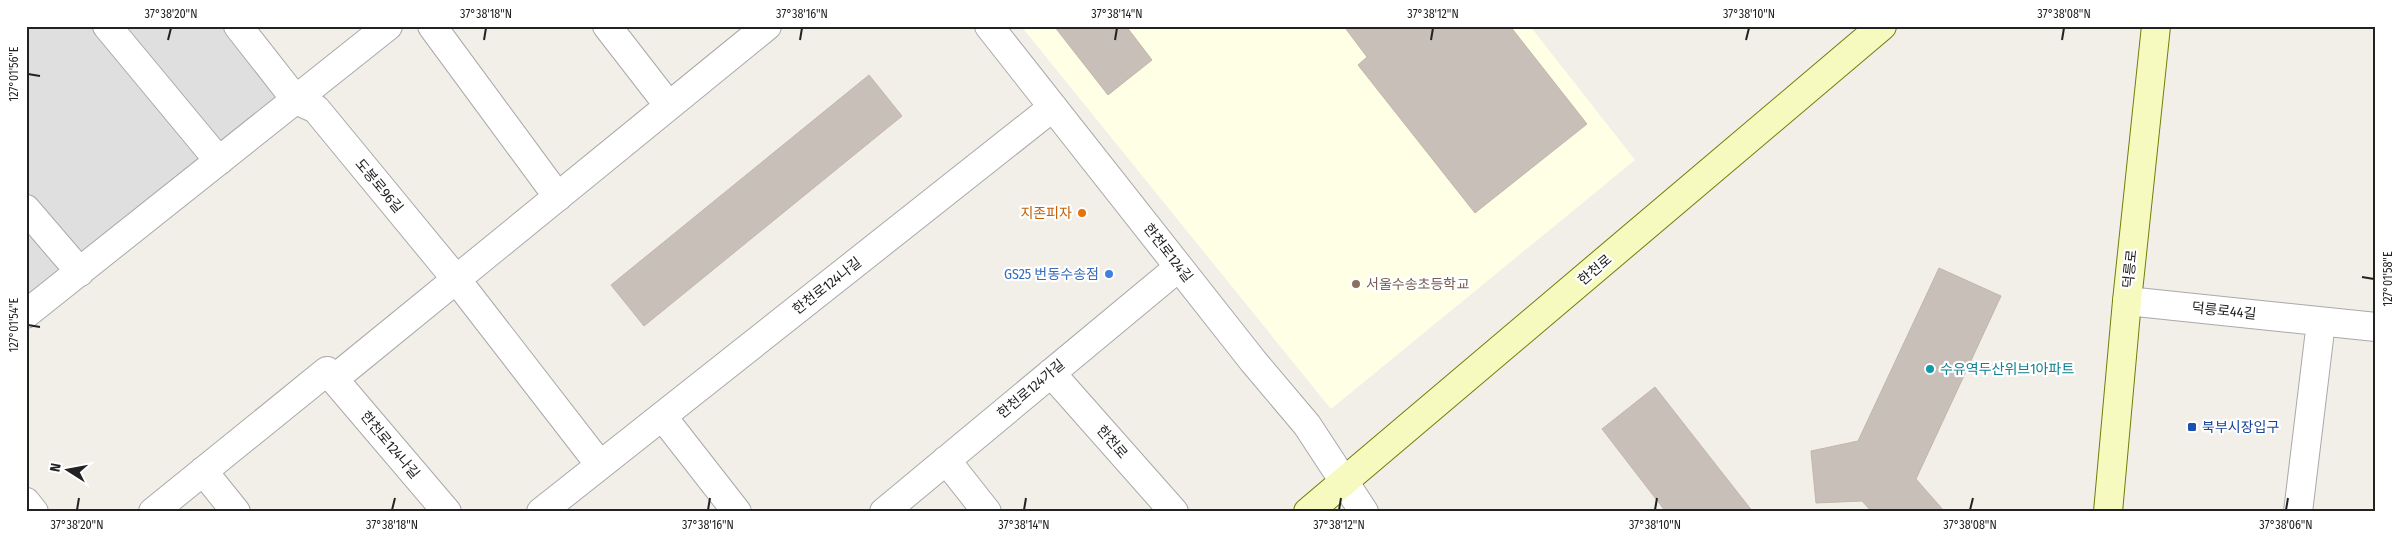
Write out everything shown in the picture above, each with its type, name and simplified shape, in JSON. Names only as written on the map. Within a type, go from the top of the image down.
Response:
[{"type":"main road","name":"한천로","points":[[1308,512],[1882,26]]},
{"type":"main road","name":"덕릉로","points":[[2108,512],[2126,301],[2156,26]]},
{"type":"street","points":[[107,26],[218,161]]},
{"type":"street","points":[[238,26],[296,100]]},
{"type":"street","points":[[26,314],[388,26]]},
{"type":"street","points":[[432,26],[558,196]]},
{"type":"street","points":[[607,26],[669,106]]},
{"type":"street","points":[[153,512],[327,371],[334,379],[767,26]]},
{"type":"street","name":"한천로124길","points":[[989,26],[1179,267],[1307,425],[1364,512]]},
{"type":"street","name":"도봉로96길","points":[[296,100],[316,109],[456,279]]},
{"type":"street","name":"한천로124나길","points":[[541,512],[1053,107]]},
{"type":"street","points":[[26,209],[80,272]]},
{"type":"street","name":"한천로124가길","points":[[884,512],[1179,267]]},
{"type":"street","points":[[456,279],[600,465]]},
{"type":"street","name":"덕릉로44길","points":[[2126,301],[2376,328]]},
{"type":"street","points":[[2298,512],[2321,322]]},
{"type":"street","name":"한천로","points":[[1051,373],[1174,512]]},
{"type":"street","name":"한천로124나길","points":[[334,379],[447,512]]},
{"type":"street","points":[[662,416],[737,512]]},
{"type":"street","points":[[946,460],[986,512]]},
{"type":"street","points":[[203,471],[236,512]]},
{"type":"street","points":[[26,502],[34,512]]},
{"type":"shaded area","points":[[26,26],[238,26],[296,100],[26,314]]},
{"type":"shaded area","name":"서울수송초등학교","points":[[1021,26],[1530,26],[1635,160],[1331,409]]},
{"type":"building","points":[[1054,26],[1126,26],[1152,60],[1108,95]]},
{"type":"building","points":[[1349,26],[1510,26],[1587,124],[1475,213],[1358,65],[1367,57],[1346,29]]},
{"type":"building","points":[[869,75],[902,116],[644,326],[611,285]]},
{"type":"building","name":"수유역두산위브1아파트","points":[[1939,268],[2001,296],[1916,479],[1945,512],[1872,512],[1862,501],[1816,503],[1811,451],[1858,441]]},
{"type":"building","points":[[1655,387],[1753,512],[1666,512],[1602,429]]},
{"type":"place","name":"지존피자","points":[[1082,213]]},
{"type":"place","name":"GS25 번동수송점","points":[[1109,274]]},
{"type":"place","name":"서울수송초등학교","points":[[1356,284]]},
{"type":"place","name":"수유역두산위브1아파트","points":[[1930,369]]},
{"type":"place","name":"북부시장입구","points":[[2192,427]]}]
